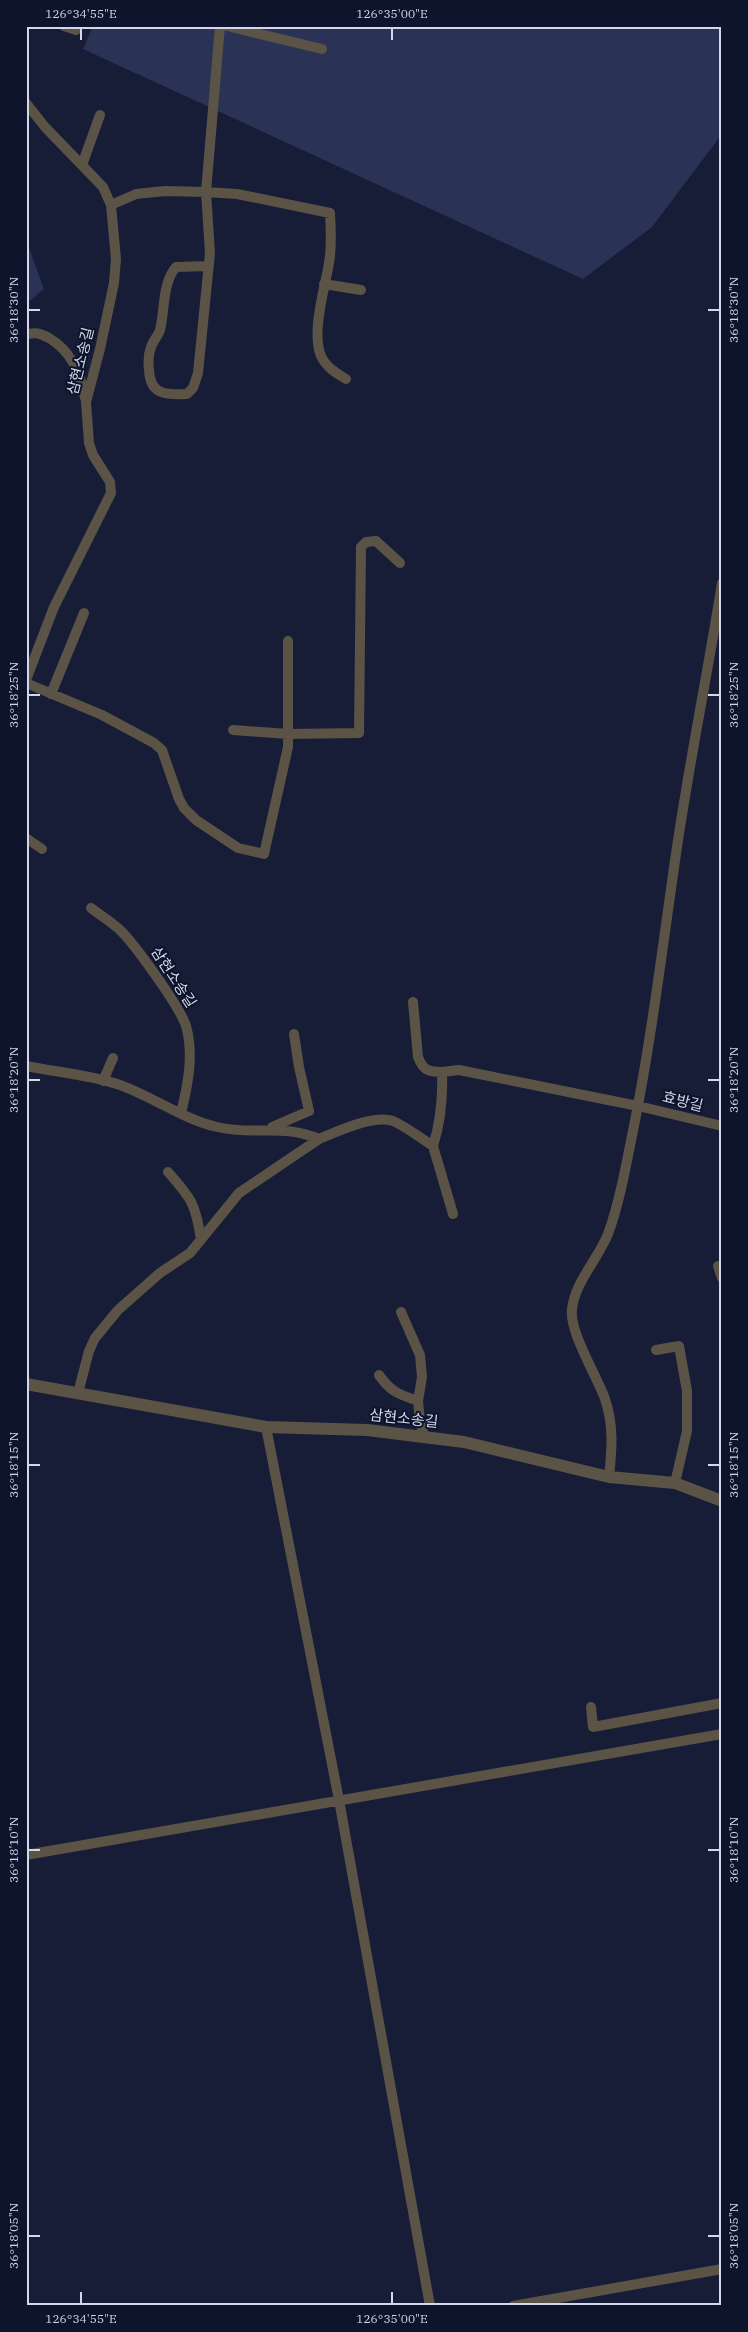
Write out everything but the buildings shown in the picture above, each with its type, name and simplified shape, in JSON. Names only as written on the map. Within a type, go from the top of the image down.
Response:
[{"type":"street","name":"삼현소송길","points":[[26,1384],[266,1427],[367,1430],[464,1442],[608,1477],[675,1483],[722,1500]]},
{"type":"lane","points":[[64,26],[76,30]]},
{"type":"lane","points":[[208,266],[176,267],[172,271],[163,304],[160,330],[151,346],[148,357],[149,380],[153,388],[159,392],[188,394],[193,388],[198,373],[210,254],[206,192],[220,26]]},
{"type":"lane","points":[[227,26],[322,49]]},
{"type":"lane","name":"삼현소송길","points":[[26,103],[45,127],[103,188],[111,206],[116,259],[114,283],[86,402],[89,442],[92,455],[110,482],[111,493],[54,607],[26,682]]},
{"type":"lane","points":[[82,165],[100,114]]},
{"type":"lane","points":[[111,206],[136,194],[166,191],[206,192],[237,194],[330,213],[332,239],[318,332],[320,355],[328,367],[346,379]]},
{"type":"lane","points":[[324,284],[360,290]]},
{"type":"lane","points":[[26,335],[32,333],[41,334],[56,342],[70,356],[83,387],[86,402]]},
{"type":"lane","points":[[233,730],[288,734],[359,734],[361,547],[366,542],[376,541],[400,563]]},
{"type":"lane","points":[[608,1477],[613,1447],[612,1424],[605,1400],[574,1326],[572,1311],[574,1299],[582,1281],[608,1233],[622,1183],[638,1106],[686,787],[722,583]]},
{"type":"lane","points":[[51,694],[84,613]]},
{"type":"lane","points":[[26,682],[102,715],[154,743],[162,750],[179,800],[184,808],[196,820],[238,848],[264,854],[288,747],[288,641]]},
{"type":"lane","points":[[26,838],[42,849]]},
{"type":"lane","name":"삼현소송길","points":[[91,908],[118,928],[132,942],[168,994],[186,1025],[189,1066],[187,1091],[181,1113]]},
{"type":"lane","points":[[414,1002],[418,1057],[424,1070],[430,1072],[459,1070],[476,1072],[638,1106]]},
{"type":"lane","points":[[266,1130],[309,1111],[294,1034]]},
{"type":"lane","points":[[103,1081],[113,1058]]},
{"type":"lane","points":[[26,1066],[103,1081],[140,1093],[202,1124],[224,1129],[298,1131],[318,1139]]},
{"type":"lane","points":[[442,1072],[442,1106],[433,1146],[453,1214]]},
{"type":"lane","name":"효방길","points":[[638,1106],[722,1126]]},
{"type":"lane","points":[[78,1393],[89,1351],[106,1323],[154,1278],[190,1253],[227,1205],[239,1193],[318,1139],[348,1127],[380,1120],[392,1120],[433,1146]]},
{"type":"lane","points":[[168,1172],[190,1196],[195,1207],[201,1240]]},
{"type":"lane","points":[[718,1266],[722,1278]]},
{"type":"lane","points":[[401,1312],[420,1355],[422,1376],[418,1402],[424,1436]]},
{"type":"lane","points":[[656,1350],[679,1346],[687,1391],[687,1431],[675,1483]]},
{"type":"lane","points":[[379,1375],[388,1388],[395,1393],[418,1402]]},
{"type":"lane","points":[[266,1427],[338,1800],[430,2306]]},
{"type":"lane","points":[[591,1707],[594,1727],[722,1703]]},
{"type":"lane","points":[[26,1855],[722,1734]]},
{"type":"lane","points":[[513,2306],[722,2269]]},
{"type":"shaded area","points":[[93,26],[722,26],[722,134],[652,227],[583,279],[83,49]]},
{"type":"shaded area","points":[[26,240],[44,289],[26,304]]}]
